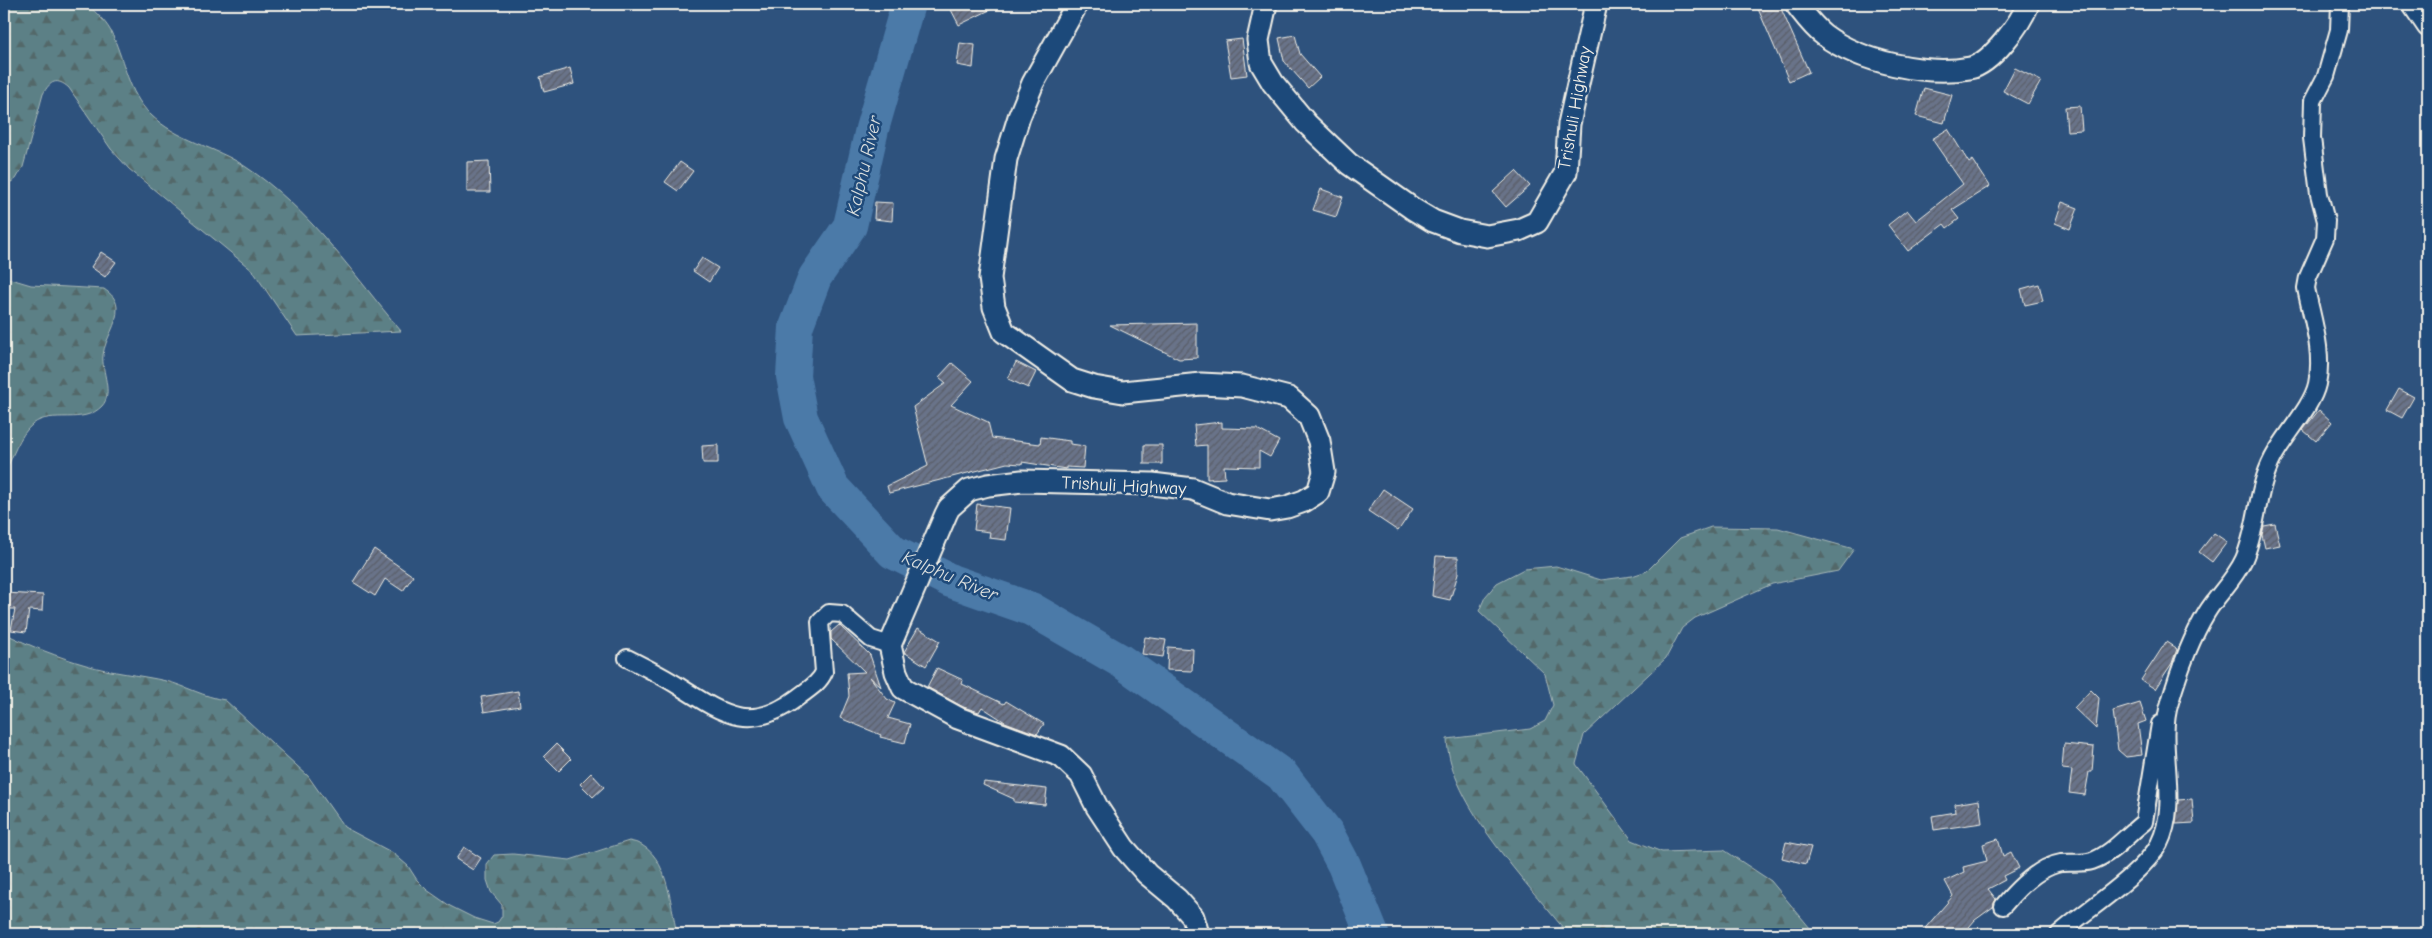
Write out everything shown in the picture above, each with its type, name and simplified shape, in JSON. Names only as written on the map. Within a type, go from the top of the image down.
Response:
[{"type":"street","name":"Trishuli Highway","points":[[890,645],[949,508],[969,490],[988,485],[1022,481],[1152,484],[1193,489],[1227,503],[1270,510],[1295,504],[1318,492],[1324,472],[1319,442],[1309,416],[1290,398],[1242,386],[1201,384],[1123,392],[1094,387],[1072,380],[1004,332],[994,307],[990,278],[1006,159],[1019,117],[1033,83],[1077,4]]},
{"type":"street","name":"Trishuli Highway","points":[[1266,4],[1258,40],[1261,63],[1273,83],[1306,123],[1350,164],[1420,213],[1434,221],[1460,231],[1487,236],[1519,230],[1537,222],[1566,172],[1569,124],[1596,4]]},
{"type":"street","points":[[1796,4],[1823,35],[1845,48],[1868,59],[1925,69],[1972,68],[1993,53],[2009,35],[2028,4]]},
{"type":"street","points":[[2003,906],[2019,888],[2040,872],[2059,864],[2091,861],[2112,849],[2144,822],[2158,728],[2168,708],[2193,638],[2208,611],[2244,560],[2262,480],[2291,428],[2308,406],[2317,386],[2319,361],[2306,288],[2308,277],[2326,238],[2326,221],[2319,194],[2312,138],[2313,101],[2326,76],[2339,30],[2340,4]]},
{"type":"street","points":[[2413,4],[2428,26]]},
{"type":"street","points":[[627,658],[680,686],[706,705],[730,714],[749,718],[765,716],[784,708],[821,680],[824,672],[820,622],[829,613],[842,614],[871,639],[890,645],[896,672],[903,688],[958,718],[1001,732],[1061,756],[1081,775],[1097,807],[1124,848],[1147,874],[1177,899],[1193,917],[1198,934]]},
{"type":"street","points":[[2059,934],[2147,862],[2160,843],[2167,820],[2169,795],[2167,763],[2168,708]]},
{"type":"green space","points":[[4,4],[87,4],[111,31],[132,87],[150,114],[172,131],[234,160],[269,183],[329,243],[401,331],[297,336],[253,271],[129,169],[111,149],[69,88],[61,82],[51,83],[43,94],[23,167],[16,179],[4,186]]},
{"type":"green space","points":[[4,277],[31,285],[104,289],[116,301],[117,314],[103,355],[107,395],[102,406],[86,415],[49,418],[33,424],[24,434],[4,474]]},
{"type":"green space","points":[[1711,527],[1778,528],[1854,549],[1838,571],[1772,584],[1695,618],[1682,628],[1666,658],[1584,735],[1576,764],[1632,840],[1662,852],[1724,850],[1771,881],[1815,934],[1568,934],[1513,868],[1476,816],[1461,790],[1451,764],[1447,739],[1530,729],[1545,721],[1553,705],[1545,674],[1479,611],[1485,597],[1497,583],[1524,569],[1556,566],[1601,580],[1632,576],[1647,571],[1680,538]]},
{"type":"green space","points":[[4,633],[44,651],[76,662],[96,668],[166,681],[225,700],[308,776],[344,827],[393,853],[408,866],[417,880],[427,890],[450,906],[474,918],[493,924],[498,922],[502,916],[502,905],[491,892],[487,880],[487,864],[494,855],[513,854],[570,860],[629,841],[642,845],[652,853],[659,865],[669,893],[677,934],[4,934]]},
{"type":"building","points":[[948,4],[1002,4],[959,25]]},
{"type":"building","points":[[1756,4],[1779,4],[1809,72],[1789,81]]},
{"type":"building","points":[[1295,35],[1300,54],[1320,77],[1308,88],[1284,61],[1279,38]]},
{"type":"building","points":[[1242,39],[1247,75],[1231,77],[1225,41]]},
{"type":"building","points":[[960,43],[975,45],[973,68],[957,65]]},
{"type":"building","points":[[570,68],[574,84],[544,92],[540,77]]},
{"type":"building","points":[[2015,68],[2041,81],[2028,104],[2003,91]]},
{"type":"building","points":[[1924,88],[1952,95],[1944,123],[1916,116]]},
{"type":"building","points":[[2080,106],[2082,130],[2067,131],[2065,107]]},
{"type":"building","points":[[1948,129],[1969,163],[1973,160],[1990,186],[1952,210],[1959,219],[1947,228],[1944,224],[1908,251],[1888,225],[1907,210],[1916,221],[1963,184],[1932,139]]},
{"type":"building","points":[[489,161],[490,192],[467,192],[467,162]]},
{"type":"building","points":[[680,162],[693,171],[678,191],[665,182]]},
{"type":"building","points":[[1516,171],[1530,186],[1506,207],[1493,192]]},
{"type":"building","points":[[1321,189],[1343,197],[1336,217],[1313,210]]},
{"type":"building","points":[[875,202],[893,203],[892,221],[874,219]]},
{"type":"building","points":[[2062,202],[2078,208],[2070,229],[2055,223]]},
{"type":"building","points":[[101,252],[116,262],[105,277],[91,267]]},
{"type":"building","points":[[702,258],[718,268],[709,282],[693,271]]},
{"type":"building","points":[[2039,284],[2043,301],[2025,305],[2021,289]]},
{"type":"building","points":[[1197,323],[1197,358],[1179,359],[1110,325]]},
{"type":"building","points":[[1016,362],[1036,372],[1028,388],[1008,379]]},
{"type":"building","points":[[952,363],[973,381],[951,405],[988,422],[992,438],[1040,444],[1041,437],[1070,441],[1070,444],[1085,446],[1083,468],[1066,467],[1066,469],[1022,462],[1022,464],[1007,463],[889,493],[887,486],[928,466],[913,407],[946,383],[939,377]]},
{"type":"building","points":[[2399,389],[2414,397],[2402,418],[2387,410]]},
{"type":"building","points":[[2319,410],[2332,422],[2316,441],[2303,430]]},
{"type":"building","points":[[1222,422],[1222,428],[1257,429],[1279,441],[1270,457],[1259,451],[1259,467],[1224,466],[1225,478],[1207,479],[1207,445],[1196,446],[1194,425]]},
{"type":"building","points":[[718,445],[718,463],[703,463],[702,446]]},
{"type":"building","points":[[1144,445],[1162,445],[1162,464],[1144,464]]},
{"type":"building","points":[[1383,489],[1413,509],[1398,531],[1368,511]]},
{"type":"building","points":[[977,504],[1010,508],[1006,540],[989,538],[990,532],[974,530]]},
{"type":"building","points":[[2275,524],[2280,545],[2265,548],[2262,535],[2264,526]]},
{"type":"building","points":[[2214,533],[2227,542],[2212,562],[2199,552]]},
{"type":"building","points":[[374,549],[413,576],[403,591],[385,579],[375,596],[353,582]]},
{"type":"building","points":[[1436,556],[1458,557],[1458,574],[1450,600],[1432,596]]},
{"type":"building","points":[[4,593],[43,595],[42,611],[29,610],[26,632],[11,630],[15,609],[4,609]]},
{"type":"building","points":[[839,625],[870,655],[881,687],[870,677],[887,699],[895,703],[888,718],[910,724],[905,743],[880,737],[881,735],[840,718],[849,696],[847,673],[865,672],[831,639],[831,632]]},
{"type":"building","points":[[918,628],[940,641],[926,666],[904,652]]},
{"type":"building","points":[[1145,637],[1166,640],[1163,657],[1142,654]]},
{"type":"building","points":[[2166,642],[2177,649],[2172,663],[2155,689],[2141,680]]},
{"type":"building","points":[[1168,647],[1193,649],[1192,671],[1167,670]]},
{"type":"building","points":[[937,668],[963,680],[962,684],[1004,704],[1006,701],[1044,724],[1037,734],[1005,722],[982,707],[979,712],[963,707],[927,687]]},
{"type":"building","points":[[2091,690],[2099,698],[2096,729],[2074,708]]},
{"type":"building","points":[[518,691],[520,706],[484,712],[481,697]]},
{"type":"building","points":[[2140,703],[2146,721],[2138,724],[2142,755],[2126,757],[2118,750],[2113,711]]},
{"type":"building","points":[[556,744],[571,759],[559,771],[544,756]]},
{"type":"building","points":[[2064,744],[2094,747],[2092,772],[2089,772],[2085,795],[2069,793],[2072,770],[2062,769]]},
{"type":"building","points":[[591,773],[604,787],[593,797],[580,784]]},
{"type":"building","points":[[984,782],[1047,789],[1045,805],[1014,802],[1014,799],[983,785]]},
{"type":"building","points":[[2192,799],[2194,823],[2176,824],[2178,800]]},
{"type":"building","points":[[1979,800],[1982,823],[1934,830],[1932,816],[1956,812],[1955,804]]},
{"type":"building","points":[[1998,839],[2003,856],[2011,852],[2019,868],[2003,876],[2005,880],[1988,889],[1996,899],[1993,907],[1975,920],[1963,934],[1920,934],[1953,896],[1945,881],[1964,872],[1963,867],[1987,861],[1983,844]]},
{"type":"building","points":[[1786,842],[1811,847],[1806,864],[1782,858]]},
{"type":"building","points":[[464,847],[481,858],[473,870],[456,859]]},
{"type":"waterway","name":"Kalphu River","points":[[908,4],[872,129],[850,226],[815,277],[796,327],[793,376],[801,418],[833,488],[893,552],[951,581],[1031,609],[1121,661],[1282,775],[1327,833],[1344,865],[1372,934]]}]
